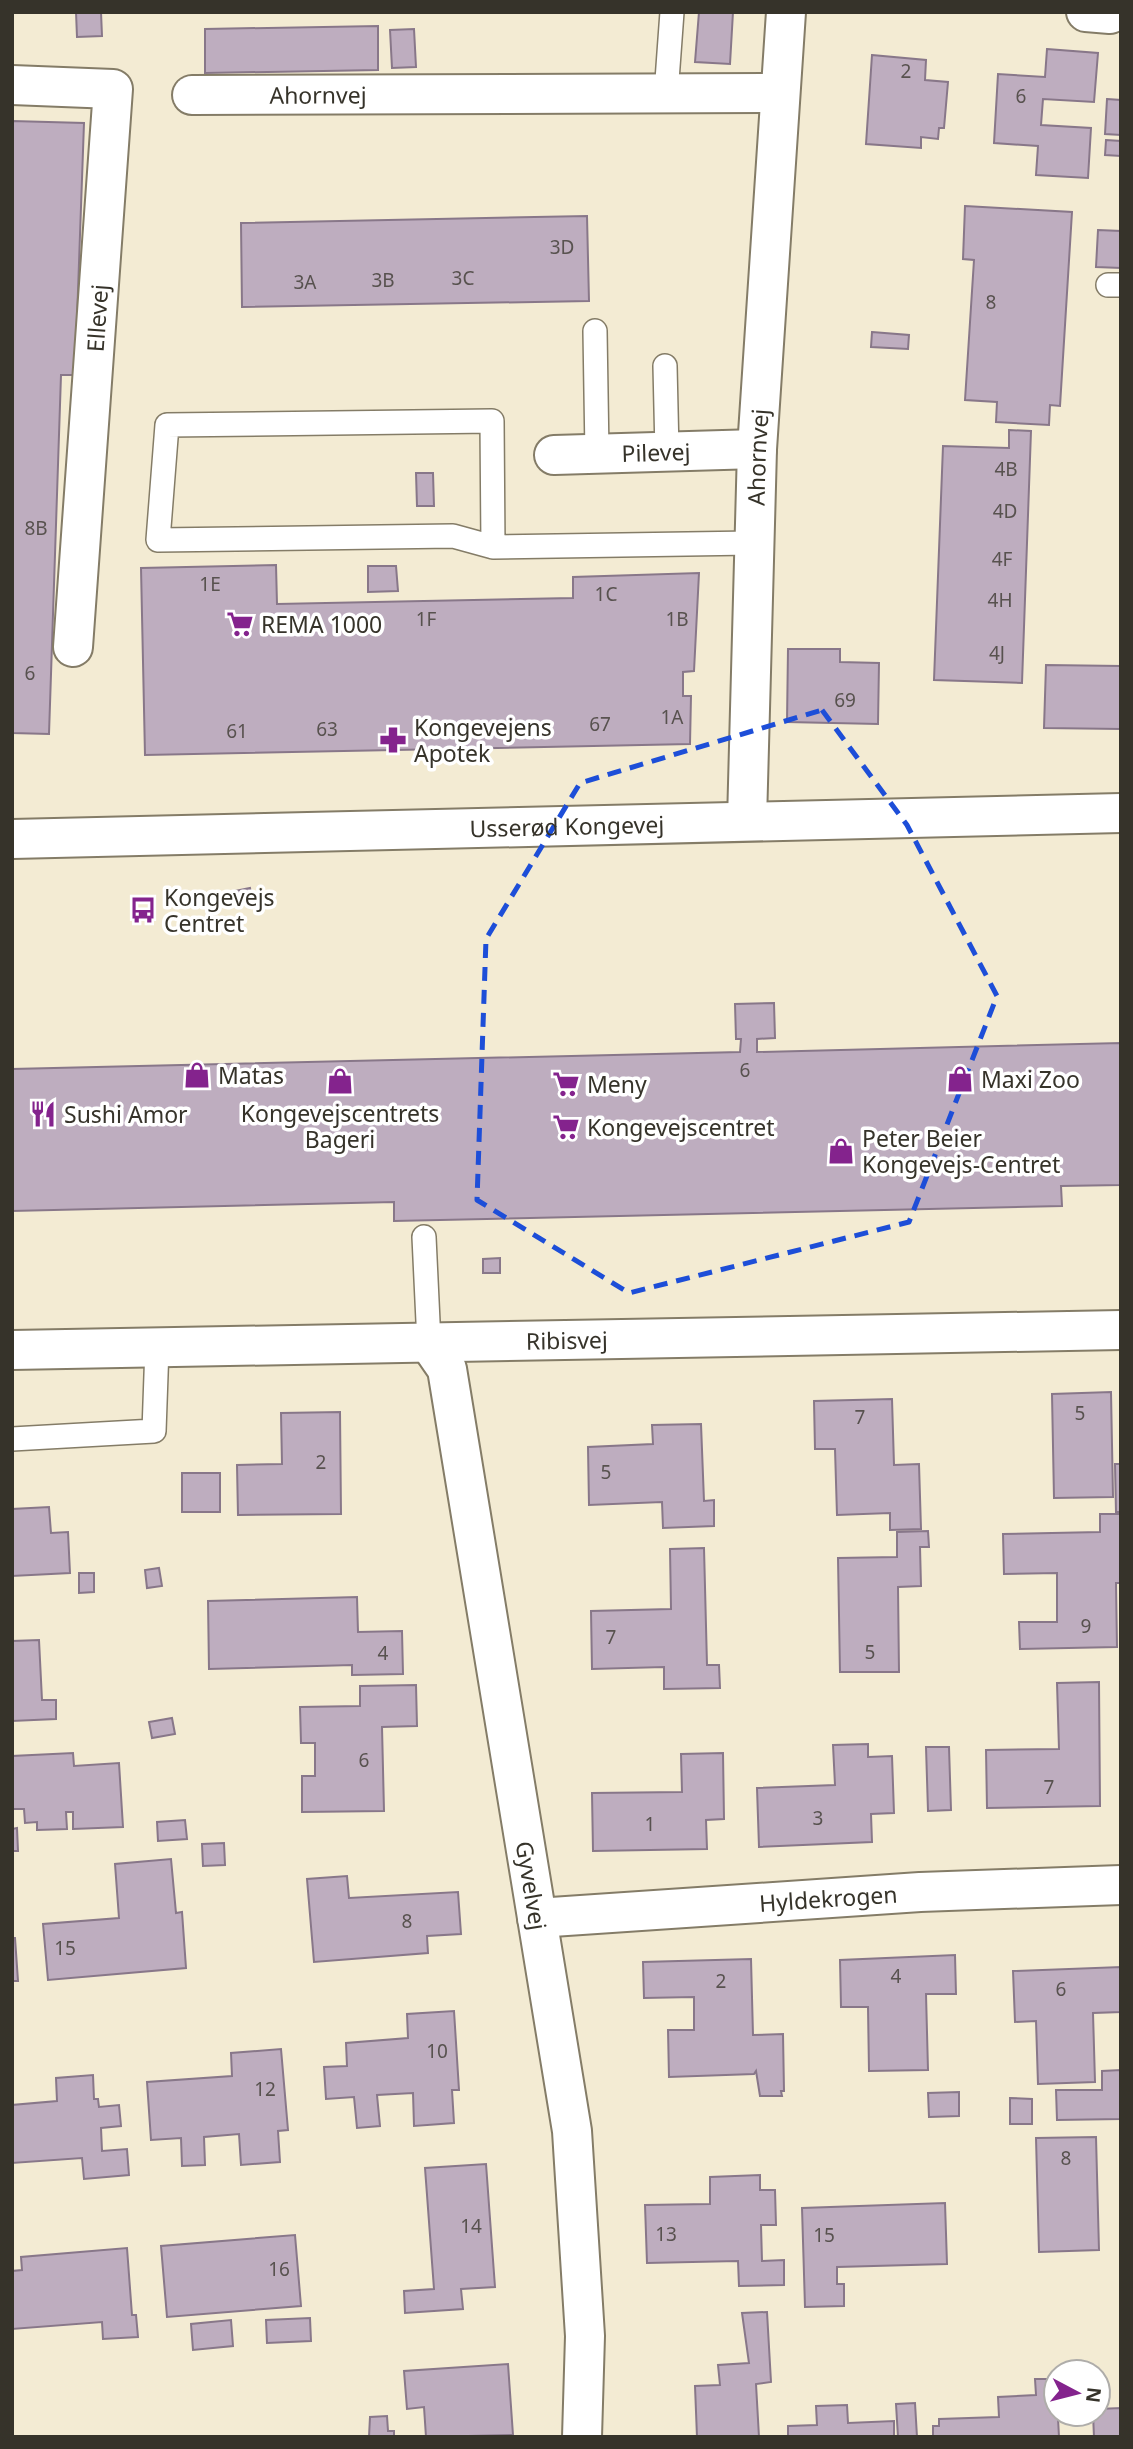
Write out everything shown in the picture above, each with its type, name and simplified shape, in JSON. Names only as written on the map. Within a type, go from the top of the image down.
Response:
[{"type":"street","name":"Ahornvej","points":[[747,821],[752,543],[786,12]]},
{"type":"street","name":"Ellevej","points":[[12,85],[113,89],[73,647]]},
{"type":"street","name":"Ahornvej","points":[[192,95],[780,93]]},
{"type":"street","name":"Pilevej","points":[[554,455],[757,449]]},
{"type":"street","name":"Usserød Kongevej","points":[[12,839],[1121,813]]},
{"type":"street","name":"Ribisvej","points":[[12,1350],[1121,1330]]},
{"type":"street","name":"Gyvelvej","points":[[429,1343],[447,1369],[572,2131],[585,2336],[582,2437]]},
{"type":"street","name":"Hyldekrogen","points":[[537,1918],[920,1892],[1121,1885]]},
{"type":"lane","points":[[666,94],[672,12]]},
{"type":"lane","points":[[595,331],[597,454]]},
{"type":"lane","points":[[665,366],[667,452]]},
{"type":"lane","points":[[493,547],[492,421],[167,425],[158,540],[453,536],[493,547],[752,543]]},
{"type":"lane","points":[[424,1237],[429,1343]]},
{"type":"lane","points":[[12,1439],[154,1431],[157,1347]]},
{"type":"highlighted area","points":[[822,710],[907,825],[997,996],[909,1222],[629,1293],[477,1200],[486,939],[580,783]]},
{"type":"building","points":[[76,12],[101,12],[102,36],[77,37]]},
{"type":"building","points":[[699,12],[733,12],[730,64],[695,62]]},
{"type":"building","points":[[378,26],[378,70],[205,73],[205,29]]},
{"type":"building","points":[[414,29],[416,67],[392,68],[390,30]]},
{"type":"building","points":[[1047,49],[1098,53],[1094,102],[1043,99],[1041,125],[1091,128],[1088,178],[1036,175],[1038,146],[994,143],[998,74],[1045,77]]},
{"type":"building","points":[[872,55],[926,60],[925,80],[948,82],[944,128],[939,128],[938,139],[921,137],[921,148],[866,144]]},
{"type":"building","points":[[1107,99],[1121,100],[1121,135],[1105,134]]},
{"type":"building","points":[[12,121],[84,123],[75,375],[61,375],[49,734],[12,733]]},
{"type":"building","points":[[1106,140],[1121,141],[1121,156],[1105,155]]},
{"type":"building","points":[[965,206],[1072,212],[1060,406],[1050,405],[1049,425],[996,422],[997,402],[965,400],[974,260],[963,259]]},
{"type":"building","points":[[587,216],[589,301],[242,307],[241,223]]},
{"type":"building","points":[[1098,230],[1121,231],[1121,268],[1096,267]]},
{"type":"building","points":[[872,332],[909,335],[908,349],[871,347]]},
{"type":"building","points":[[1009,430],[1031,431],[1022,683],[934,680],[943,446],[1009,448]]},
{"type":"building","points":[[416,473],[433,473],[434,506],[417,506]]},
{"type":"building","points":[[276,565],[277,604],[573,598],[573,577],[699,573],[694,671],[683,672],[683,696],[691,696],[690,744],[145,755],[141,568]]},
{"type":"building","points":[[368,566],[396,566],[398,591],[368,592]]},
{"type":"building","points":[[788,649],[840,649],[840,662],[879,663],[878,724],[787,722]]},
{"type":"building","points":[[1046,665],[1121,666],[1121,729],[1044,728]]},
{"type":"building","points":[[250,888],[252,900],[228,906],[225,893]]},
{"type":"building","name":"Kongevejscentret","points":[[774,1003],[775,1038],[757,1039],[757,1052],[1121,1043],[1121,1185],[1061,1186],[1062,1206],[394,1221],[394,1202],[12,1211],[12,1069],[740,1052],[741,1039],[736,1039],[735,1004]]},
{"type":"building","points":[[500,1258],[500,1273],[483,1273],[483,1259]]},
{"type":"building","points":[[1111,1392],[1113,1497],[1054,1498],[1052,1394]]},
{"type":"building","points":[[892,1399],[894,1465],[919,1464],[921,1529],[890,1530],[890,1513],[837,1515],[835,1449],[815,1449],[814,1401]]},
{"type":"building","points":[[340,1412],[341,1514],[238,1515],[237,1465],[282,1464],[281,1413]]},
{"type":"building","points":[[701,1424],[704,1501],[714,1500],[714,1526],[663,1528],[662,1502],[589,1505],[588,1447],[653,1444],[652,1425]]},
{"type":"building","points":[[1115,1464],[1121,1464],[1121,1512],[1116,1512]]},
{"type":"building","points":[[182,1473],[220,1473],[220,1512],[182,1512]]},
{"type":"building","points":[[49,1507],[51,1533],[68,1532],[70,1573],[12,1576],[12,1509]]},
{"type":"building","points":[[1100,1514],[1121,1514],[1121,1583],[1116,1583],[1117,1647],[1020,1649],[1019,1622],[1057,1622],[1057,1573],[1004,1574],[1003,1534],[1100,1532]]},
{"type":"building","points":[[928,1531],[929,1547],[920,1547],[921,1586],[898,1587],[899,1672],[840,1672],[838,1558],[897,1557],[897,1532]]},
{"type":"building","points":[[704,1548],[707,1665],[719,1665],[720,1688],[664,1689],[664,1667],[592,1669],[591,1611],[671,1609],[670,1549]]},
{"type":"building","points":[[159,1568],[162,1586],[147,1588],[145,1570]]},
{"type":"building","points":[[79,1573],[94,1573],[94,1592],[79,1593]]},
{"type":"building","points":[[357,1597],[358,1632],[402,1631],[403,1674],[352,1675],[352,1665],[209,1669],[208,1601]]},
{"type":"building","points":[[39,1640],[42,1700],[56,1700],[56,1719],[12,1721],[12,1641]]},
{"type":"building","points":[[1099,1682],[1100,1806],[987,1808],[986,1750],[1059,1749],[1057,1683]]},
{"type":"building","points":[[416,1685],[417,1726],[382,1727],[384,1811],[302,1812],[302,1776],[315,1776],[315,1743],[301,1743],[300,1707],[360,1706],[360,1686]]},
{"type":"building","points":[[172,1718],[175,1734],[152,1738],[149,1722]]},
{"type":"building","points":[[868,1744],[868,1757],[892,1756],[894,1813],[871,1814],[872,1842],[759,1847],[757,1788],[835,1785],[833,1745]]},
{"type":"building","points":[[926,1747],[949,1747],[951,1810],[928,1811]]},
{"type":"building","points":[[73,1753],[74,1766],[119,1763],[123,1827],[73,1829],[73,1812],[66,1812],[67,1829],[37,1830],[37,1822],[25,1823],[24,1809],[12,1809],[12,1756]]},
{"type":"building","points":[[723,1753],[724,1819],[706,1820],[707,1849],[593,1851],[592,1793],[682,1792],[681,1754]]},
{"type":"building","points":[[185,1820],[187,1839],[158,1841],[157,1822]]},
{"type":"building","points":[[17,1828],[18,1851],[12,1851],[12,1829]]},
{"type":"building","points":[[224,1843],[225,1865],[203,1866],[202,1844]]},
{"type":"building","points":[[171,1859],[176,1913],[182,1912],[186,1968],[48,1980],[43,1924],[119,1918],[115,1864]]},
{"type":"building","points":[[347,1876],[349,1898],[458,1892],[461,1934],[427,1936],[428,1953],[314,1962],[307,1879]]},
{"type":"building","points":[[12,1938],[15,1938],[18,1981],[12,1981]]},
{"type":"building","points":[[955,1955],[956,1994],[926,1994],[928,2070],[869,2071],[868,2007],[841,2007],[840,1960]]},
{"type":"building","points":[[751,1959],[753,2035],[783,2034],[782,2096],[760,2096],[756,2071],[754,2074],[669,2077],[668,2030],[694,2030],[694,1997],[644,1998],[643,1962]]},
{"type":"building","points":[[1121,1967],[1121,2012],[1093,2013],[1095,2082],[1038,2084],[1036,2021],[1015,2022],[1013,1971]]},
{"type":"building","points":[[454,2011],[459,2090],[452,2090],[454,2123],[414,2126],[413,2093],[377,2095],[380,2126],[357,2128],[354,2097],[326,2099],[324,2067],[347,2066],[346,2043],[408,2038],[407,2014]]},
{"type":"building","points":[[281,2049],[288,2130],[278,2131],[280,2162],[241,2165],[239,2134],[204,2137],[205,2165],[182,2166],[181,2138],[151,2140],[147,2082],[232,2076],[231,2053]]},
{"type":"building","points":[[1121,2070],[1121,2119],[1057,2120],[1056,2090],[1102,2090],[1102,2071]]},
{"type":"building","points":[[93,2075],[94,2099],[98,2099],[99,2107],[119,2105],[121,2126],[101,2128],[102,2151],[127,2149],[129,2175],[84,2179],[82,2158],[12,2163],[12,2105],[57,2101],[56,2078]]},
{"type":"building","points":[[959,2092],[959,2116],[929,2117],[928,2093]]},
{"type":"building","points":[[1010,2098],[1032,2099],[1032,2124],[1010,2124]]},
{"type":"building","points":[[1096,2137],[1099,2250],[1039,2252],[1036,2138]]},
{"type":"building","points":[[486,2164],[495,2287],[461,2289],[463,2309],[405,2313],[404,2291],[434,2289],[425,2168]]},
{"type":"building","points":[[760,2175],[760,2190],[775,2190],[776,2225],[761,2225],[762,2261],[784,2260],[784,2285],[739,2286],[738,2261],[647,2263],[645,2205],[710,2204],[710,2177]]},
{"type":"building","points":[[945,2203],[947,2264],[837,2267],[837,2284],[844,2284],[844,2306],[805,2307],[802,2208]]},
{"type":"building","points":[[295,2235],[301,2306],[167,2317],[161,2246]]},
{"type":"building","points":[[127,2248],[132,2315],[136,2315],[138,2337],[103,2339],[102,2322],[12,2329],[12,2271],[22,2270],[21,2257]]},
{"type":"building","points":[[767,2312],[771,2382],[756,2384],[759,2437],[697,2437],[695,2386],[720,2385],[718,2365],[749,2363],[742,2313]]},
{"type":"building","points":[[310,2318],[311,2341],[267,2343],[266,2320]]},
{"type":"building","points":[[231,2320],[233,2346],[193,2350],[191,2324]]},
{"type":"building","points":[[508,2364],[513,2435],[426,2437],[424,2407],[407,2409],[404,2371]]},
{"type":"building","points":[[1035,2379],[1042,2379],[1042,2428],[1059,2428],[1059,2437],[933,2437],[933,2426],[939,2426],[939,2419],[999,2417],[998,2397],[1036,2395]]},
{"type":"building","points":[[915,2403],[917,2437],[898,2437],[896,2404]]},
{"type":"building","points":[[847,2405],[848,2423],[894,2421],[894,2437],[788,2437],[788,2426],[817,2425],[816,2406]]},
{"type":"building","points":[[1112,2408],[1121,2408],[1121,2437],[1094,2437],[1094,2428],[1112,2428]]},
{"type":"building","points":[[387,2416],[388,2431],[394,2431],[394,2437],[369,2437],[370,2417]]},
{"type":"place","name":"REMA 1000","points":[[240,624]]},
{"type":"place","name":"Kongevejens Apotek","points":[[393,740]]},
{"type":"place","name":"Kongevejs Centret","points":[[143,910]]},
{"type":"place","name":"Matas","points":[[197,1075]]},
{"type":"place","name":"Maxi Zoo","points":[[960,1079]]},
{"type":"place","name":"Kongevejscentrets Bageri","points":[[340,1081]]},
{"type":"place","name":"Meny","points":[[566,1084]]},
{"type":"place","name":"Sushi Amor","points":[[43,1114]]},
{"type":"place","name":"Kongevejscentret","points":[[566,1127]]},
{"type":"place","name":"Peter Beier Kongevejs-Centret","points":[[841,1151]]}]
